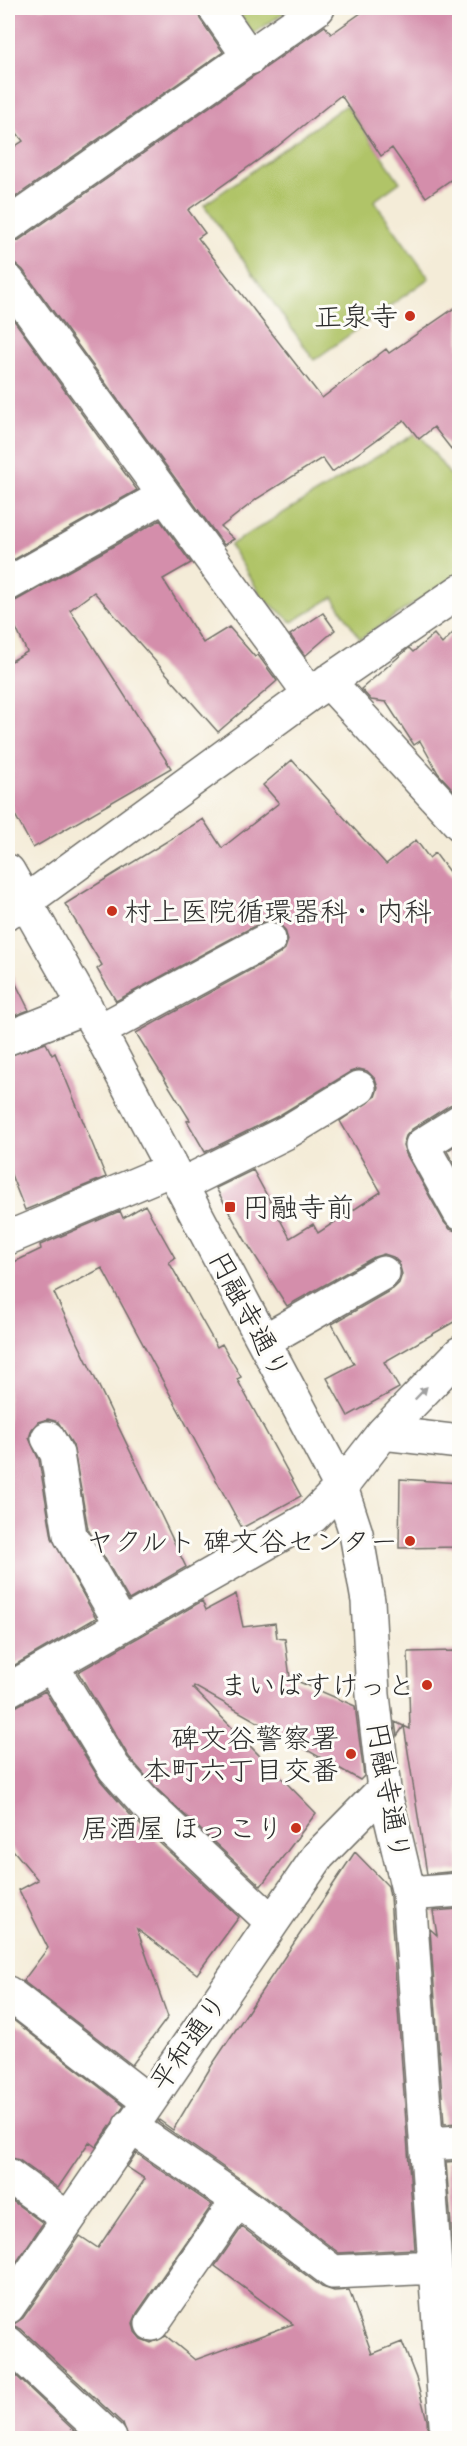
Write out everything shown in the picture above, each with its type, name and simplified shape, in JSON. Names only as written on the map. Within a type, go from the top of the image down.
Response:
[{"type":"street","points":[[215,8],[250,58]]},
{"type":"street","points":[[8,225],[250,58],[318,8]]},
{"type":"street","points":[[8,281],[164,496],[319,687],[459,824]]},
{"type":"street","points":[[8,584],[164,496]]},
{"type":"street","points":[[16,907],[319,687],[459,591]]},
{"type":"street","name":"円融寺通り","points":[[8,871],[16,907],[92,1019],[341,1487],[356,1533],[368,1601],[373,1695],[384,1789],[409,1894],[435,2267],[451,2389],[447,2439]]},
{"type":"street","points":[[8,1038],[92,1019],[269,939]]},
{"type":"street","points":[[8,1238],[176,1177],[286,1132],[359,1088]]},
{"type":"street","points":[[459,1121],[422,1145],[459,1213]]},
{"type":"street","points":[[264,1341],[383,1273]]},
{"type":"street","points":[[8,1690],[312,1516],[341,1487],[383,1433],[459,1353]]},
{"type":"street","points":[[383,1433],[459,1442]]},
{"type":"street","points":[[48,1438],[57,1454],[70,1535],[122,1625]]},
{"type":"street","points":[[52,1666],[114,1768],[145,1803],[272,1922]]},
{"type":"street","name":"平和通り","points":[[8,2307],[318,1856],[384,1789]]},
{"type":"street","points":[[409,1894],[459,1890]]},
{"type":"street","points":[[8,1993],[139,2114],[238,2200],[333,2272],[435,2267]]},
{"type":"street","points":[[428,2144],[459,2142]]},
{"type":"street","points":[[8,2175],[67,2218]]},
{"type":"street","points":[[152,2324],[238,2200]]},
{"type":"street","points":[[8,2343],[110,2439]]},
{"type":"green space","points":[[236,8],[291,8],[253,34]]},
{"type":"green space","points":[[346,105],[400,182],[374,201],[429,278],[314,360],[204,205]]},
{"type":"green space","points":[[418,432],[459,487],[459,574],[360,639],[333,597],[292,622],[262,597],[230,545]]},
{"type":"building","points":[[8,8],[197,8],[200,19],[223,52],[8,202],[8,151],[23,141],[8,121]]},
{"type":"building","points":[[368,8],[459,8],[459,174],[426,197],[392,148],[381,156],[341,95],[278,146],[188,210],[205,233],[198,238],[322,398],[386,349],[389,353],[459,305],[459,459],[434,427],[419,439],[404,420],[332,472],[322,458],[258,498],[221,527],[234,539],[224,545],[23,270],[16,264],[8,263],[8,243],[19,240],[325,26],[331,34]]},
{"type":"building","points":[[8,312],[137,490],[8,563]]},
{"type":"building","points":[[160,520],[191,563],[163,579],[203,643],[229,627],[255,657],[258,655],[277,681],[218,732],[94,592],[70,610],[171,768],[33,848],[8,802],[8,663],[27,652],[8,611],[8,603]]},
{"type":"building","points":[[323,613],[335,630],[305,656],[290,635]]},
{"type":"building","points":[[459,627],[459,796],[438,773],[420,741],[414,745],[386,702],[371,700],[361,689],[409,648],[413,652],[434,634],[442,644]]},
{"type":"building","points":[[292,760],[386,864],[416,840],[429,858],[435,853],[459,885],[459,1102],[450,1105],[412,1129],[403,1145],[444,1222],[450,1229],[459,1232],[459,1319],[384,1362],[399,1388],[348,1416],[327,1378],[354,1364],[332,1324],[393,1289],[399,1283],[402,1274],[399,1263],[393,1257],[384,1254],[374,1257],[287,1306],[245,1240],[216,1188],[253,1170],[290,1238],[313,1224],[318,1233],[381,1192],[340,1121],[375,1097],[378,1088],[375,1079],[367,1071],[359,1069],[350,1072],[278,1116],[205,1152],[187,1121],[190,1120],[136,1033],[278,955],[285,949],[288,940],[285,930],[278,923],[270,920],[260,923],[116,1001],[97,969],[102,965],[65,904],[203,819],[222,848],[279,803],[263,785]]},
{"type":"building","points":[[8,968],[29,1010],[8,1018]]},
{"type":"building","points":[[46,1043],[52,1055],[55,1053],[106,1177],[25,1210],[8,1167],[8,1056]]},
{"type":"building","points":[[459,1143],[459,1174],[447,1151]]},
{"type":"building","points":[[145,1205],[175,1258],[169,1262],[217,1347],[222,1344],[241,1377],[237,1379],[301,1496],[242,1528],[102,1268],[54,1293],[186,1567],[129,1600],[88,1529],[73,1445],[58,1422],[48,1419],[38,1422],[29,1438],[39,1460],[52,1538],[96,1618],[8,1669],[8,1265],[41,1249],[40,1245],[120,1211],[123,1218]]},
{"type":"building","points":[[400,1479],[459,1483],[459,1547],[399,1548]]},
{"type":"building","points":[[236,1594],[243,1627],[275,1623],[277,1638],[285,1639],[290,1678],[355,1706],[364,1776],[360,1780],[194,1686],[193,1688],[316,1813],[261,1886],[158,1790],[129,1757],[78,1672],[202,1601],[206,1610]]},
{"type":"building","points":[[459,1651],[459,1871],[427,1874],[404,1726],[410,1729],[408,1652]]},
{"type":"building","points":[[45,1691],[100,1780],[132,1817],[239,1917],[197,1974],[137,1929],[168,2017],[132,2065],[23,1981],[48,1948],[19,1890],[38,1880],[8,1844],[8,1709]]},
{"type":"building","points":[[395,1722],[404,1726],[397,1736]]},
{"type":"building","points":[[355,1852],[388,1886],[390,1897],[415,2249],[339,2253],[249,2185],[158,2122],[159,2120],[173,2130],[212,2065]]},
{"type":"building","points":[[459,1909],[459,1952],[454,1953],[459,1958],[459,2123],[444,2124],[430,1929],[437,1935],[433,1911]]},
{"type":"building","points":[[8,2016],[124,2106],[96,2147],[89,2142],[58,2188],[19,2160],[8,2157]]},
{"type":"building","points":[[136,2153],[212,2205],[137,2313],[133,2323],[135,2332],[141,2339],[151,2343],[166,2336],[195,2360],[293,2324],[215,2266],[242,2227],[322,2287],[334,2291],[349,2290],[372,2354],[402,2342],[416,2378],[427,2420],[428,2439],[128,2439],[123,2424],[21,2329],[12,2325],[23,2318],[80,2236],[98,2248],[145,2179],[127,2167]]},
{"type":"building","points":[[459,2161],[459,2263],[454,2263],[446,2162]]},
{"type":"building","points":[[8,2198],[43,2223],[8,2275]]},
{"type":"building","points":[[8,2368],[83,2439],[8,2439]]},
{"type":"place","name":"正泉寺","points":[[410,316]]},
{"type":"place","name":"村上医院循環器科・内科","points":[[112,911]]},
{"type":"place","name":"円融寺前","points":[[230,1207]]},
{"type":"place","name":"ヤクルト 碑文谷センター","points":[[410,1541]]},
{"type":"place","name":"まいばすけっと","points":[[427,1685]]},
{"type":"place","name":"碑文谷警察署 本町六丁目交番","points":[[351,1754]]},
{"type":"place","name":"居酒屋 ほっこり","points":[[296,1828]]}]
